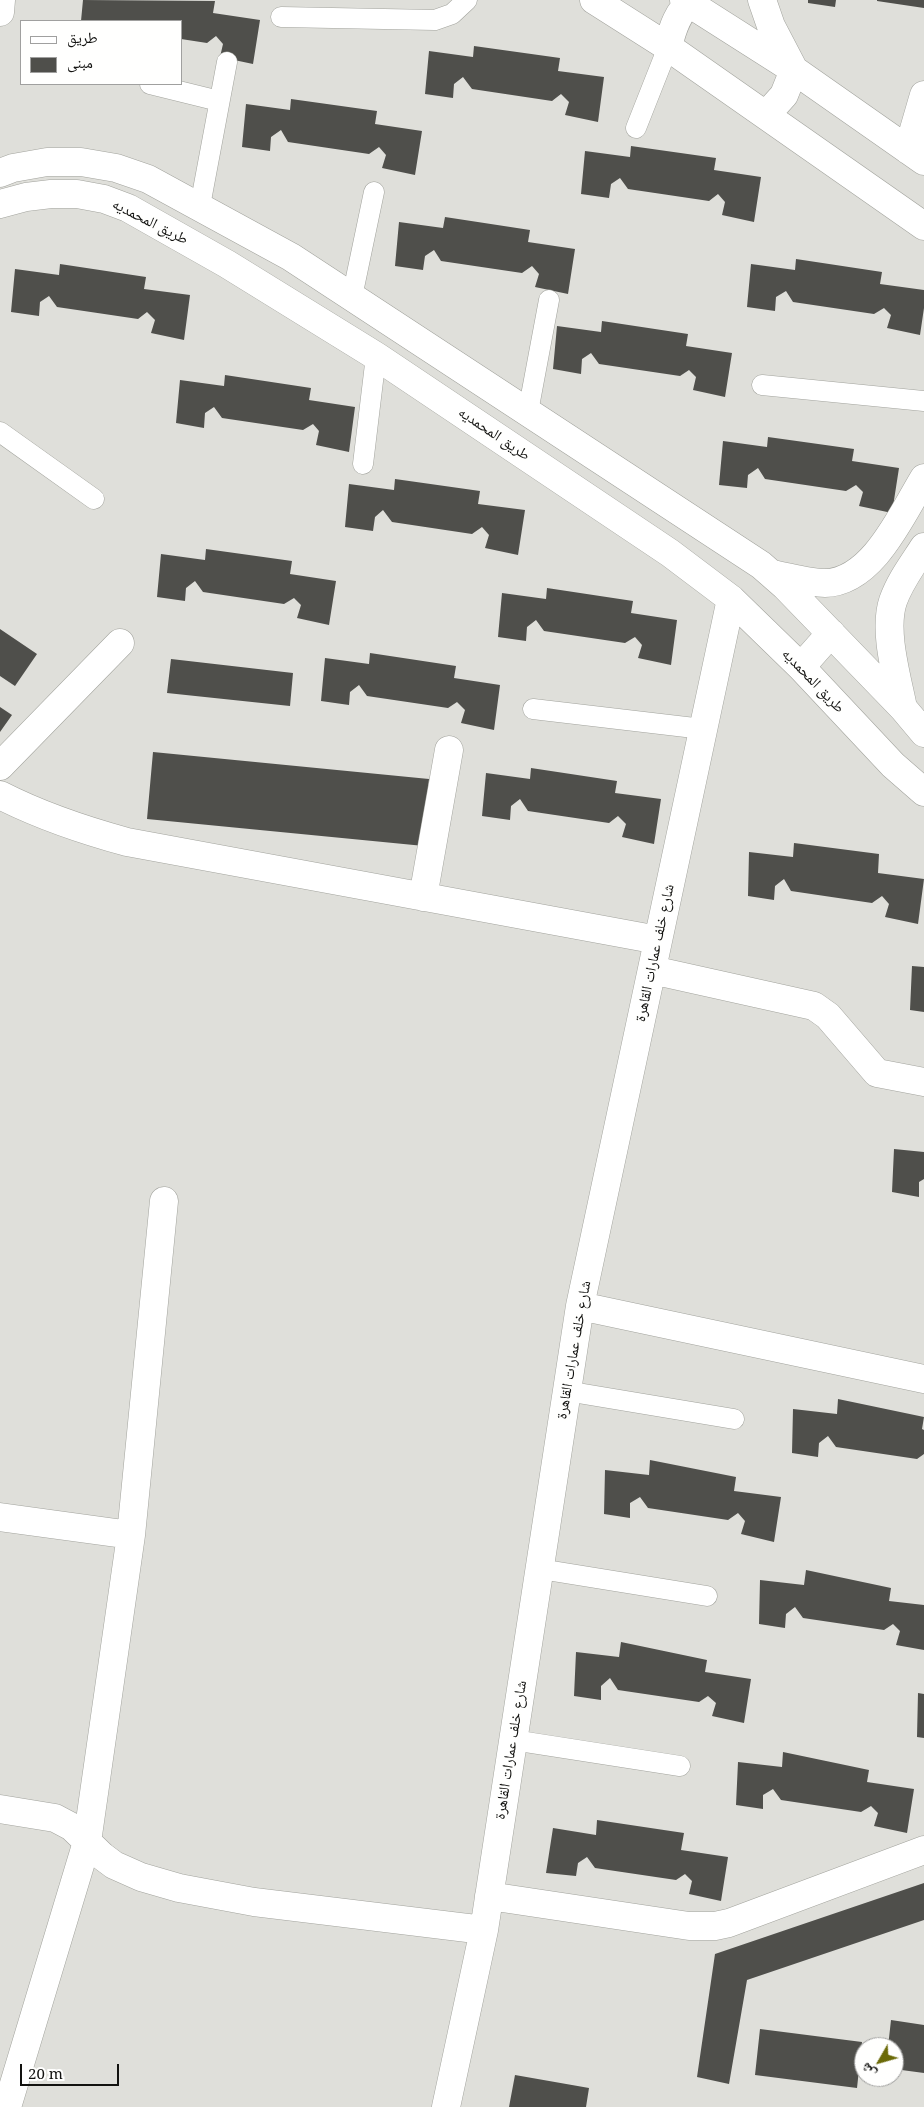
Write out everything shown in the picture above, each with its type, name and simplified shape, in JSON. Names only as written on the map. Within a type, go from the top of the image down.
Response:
[{"type":"street","points":[[0,12],[1,0]]},
{"type":"street","points":[[594,0],[668,47],[924,226]]},
{"type":"street","points":[[762,0],[771,26],[794,70],[784,95],[766,115]]},
{"type":"street","points":[[668,47],[675,23],[689,1],[794,70],[916,156],[924,95]]},
{"type":"street","points":[[0,173],[13,168],[47,162],[90,164],[116,168],[148,179],[291,257],[772,574],[903,708],[924,733]]},
{"type":"street","name":"طريق المحمديه","points":[[0,204],[26,197],[51,194],[78,194],[128,208],[227,264],[376,356],[670,553],[731,599],[801,667],[886,758],[924,792]]},
{"type":"street","points":[[772,574],[825,583],[841,580],[856,574],[869,564],[880,550],[924,478]]},
{"type":"street","points":[[903,708],[890,634],[890,618],[899,588],[924,547]]},
{"type":"street","name":"شارع خلف عمارات القاهرة","points":[[446,2107],[484,1930],[580,1306],[731,599]]},
{"type":"street","points":[[801,667],[830,633]]},
{"type":"street","points":[[0,766],[120,643]]},
{"type":"street","points":[[423,896],[449,750]]},
{"type":"street","points":[[0,795],[27,809],[76,828],[126,842],[658,940]]},
{"type":"street","points":[[652,970],[814,1006],[828,1016],[877,1073],[924,1082]]},
{"type":"street","points":[[7,2107],[87,1842],[131,1535],[164,1201]]},
{"type":"street","points":[[580,1306],[924,1379]]},
{"type":"street","points":[[0,1517],[131,1535]]},
{"type":"street","points":[[0,1809],[55,1818],[72,1827],[114,1865],[141,1877],[179,1888],[254,1902],[484,1930]]},
{"type":"street","points":[[489,1896],[689,1926],[715,1926],[735,1921],[924,1850]]},
{"type":"lane","points":[[281,17],[435,20],[452,14],[467,0]]},
{"type":"lane","points":[[636,128],[668,47]]},
{"type":"lane","points":[[200,206],[227,62]]},
{"type":"lane","points":[[154,85],[219,101]]},
{"type":"lane","points":[[352,297],[374,192]]},
{"type":"lane","points":[[528,412],[549,300]]},
{"type":"lane","points":[[363,464],[376,356]]},
{"type":"lane","points":[[762,385],[924,401]]},
{"type":"lane","points":[[0,432],[94,499]]},
{"type":"lane","points":[[533,709],[703,729]]},
{"type":"lane","points":[[566,1392],[734,1418]]},
{"type":"lane","points":[[540,1569],[707,1596]]},
{"type":"lane","points":[[513,1740],[680,1766]]},
{"type":"building","points":[[83,0],[215,1],[213,13],[260,20],[253,64],[220,57],[223,44],[216,36],[207,43],[182,39],[182,20],[81,20]]},
{"type":"building","points":[[808,0],[836,0],[835,7],[808,3]]},
{"type":"building","points":[[924,0],[924,8],[877,1]]},
{"type":"building","points":[[474,46],[560,58],[558,71],[604,77],[598,122],[565,115],[569,102],[561,94],[552,101],[472,89],[463,77],[454,84],[453,98],[425,94],[429,51],[473,57]]},
{"type":"building","points":[[291,99],[377,111],[375,124],[422,131],[415,175],[382,168],[386,155],[379,147],[369,154],[288,142],[281,130],[271,137],[270,151],[242,147],[246,104],[290,110]]},
{"type":"building","points":[[631,146],[716,158],[714,170],[761,177],[754,222],[722,215],[725,202],[718,194],[709,201],[628,189],[620,178],[611,184],[609,198],[581,194],[585,151],[630,157]]},
{"type":"building","points":[[445,217],[530,230],[528,242],[575,249],[568,294],[535,287],[539,274],[532,266],[522,273],[441,261],[434,250],[425,256],[423,270],[395,266],[399,222],[443,228]]},
{"type":"building","points":[[796,259],[882,272],[880,284],[924,290],[924,308],[920,335],[887,328],[891,315],[884,308],[874,314],[793,302],[786,291],[776,297],[775,311],[747,307],[751,264],[795,270]]},
{"type":"building","points":[[60,264],[146,277],[144,289],[190,295],[184,340],[151,333],[155,320],[147,312],[138,319],[57,307],[49,296],[40,302],[39,316],[11,312],[15,269],[59,275]]},
{"type":"building","points":[[602,321],[688,334],[686,346],[732,353],[725,397],[693,390],[696,377],[689,370],[680,376],[599,364],[591,353],[582,359],[581,374],[553,369],[557,326],[601,332]]},
{"type":"building","points":[[225,375],[311,388],[309,400],[355,407],[349,452],[316,445],[319,431],[313,424],[303,430],[222,418],[214,407],[205,413],[204,428],[176,423],[180,380],[224,386]]},
{"type":"building","points":[[768,437],[854,449],[852,461],[899,468],[892,513],[859,506],[863,492],[856,485],[846,491],[765,479],[758,468],[748,475],[747,488],[719,485],[723,441],[767,447]]},
{"type":"building","points":[[395,479],[480,491],[478,504],[525,510],[518,555],[485,548],[489,535],[482,527],[472,534],[392,522],[383,510],[375,517],[373,531],[345,527],[349,484],[394,490]]},
{"type":"building","points":[[206,549],[292,561],[290,574],[336,581],[329,625],[297,618],[301,605],[294,598],[284,604],[203,592],[195,581],[186,588],[185,601],[157,597],[161,554],[205,560]]},
{"type":"building","points":[[547,588],[633,601],[631,613],[677,620],[671,665],[638,658],[642,645],[635,637],[625,643],[544,631],[536,620],[527,627],[526,641],[498,637],[502,593],[546,599]]},
{"type":"building","points":[[0,629],[37,654],[15,686],[0,676]]},
{"type":"building","points":[[370,653],[456,666],[454,678],[500,685],[494,730],[461,723],[465,710],[457,702],[448,708],[367,696],[359,685],[350,692],[349,705],[321,701],[325,658],[369,664]]},
{"type":"building","points":[[171,659],[293,673],[290,706],[167,693]]},
{"type":"building","points":[[0,707],[12,715],[0,732]]},
{"type":"building","points":[[153,752],[429,779],[424,846],[147,819]]},
{"type":"building","points":[[531,768],[617,781],[615,793],[661,799],[654,844],[622,837],[626,824],[618,816],[609,823],[528,811],[520,799],[511,806],[510,820],[482,816],[486,773],[530,779]]},
{"type":"building","points":[[794,843],[879,854],[878,873],[924,879],[918,924],[885,917],[889,904],[882,896],[872,903],[791,891],[784,879],[775,886],[774,900],[748,896],[749,852],[793,857]]},
{"type":"building","points":[[912,966],[924,967],[924,1012],[910,1010]]},
{"type":"building","points":[[894,1149],[924,1152],[924,1179],[919,1182],[919,1197],[892,1192]]},
{"type":"building","points":[[838,1399],[924,1417],[922,1429],[924,1430],[924,1454],[917,1459],[836,1447],[828,1436],[819,1443],[818,1457],[792,1453],[793,1409],[837,1414]]},
{"type":"building","points":[[650,1460],[736,1477],[734,1491],[781,1497],[774,1542],[741,1534],[745,1521],[738,1513],[728,1520],[648,1508],[640,1497],[630,1503],[630,1518],[604,1514],[605,1470],[649,1475]]},
{"type":"building","points":[[806,1570],[891,1588],[889,1601],[924,1605],[924,1650],[896,1645],[900,1631],[893,1624],[884,1630],[803,1618],[795,1607],[786,1614],[785,1628],[759,1624],[760,1580],[804,1585]]},
{"type":"building","points":[[621,1642],[707,1660],[705,1672],[751,1679],[744,1723],[712,1716],[716,1703],[708,1696],[699,1702],[618,1690],[610,1678],[601,1686],[601,1700],[574,1696],[576,1652],[619,1657]]},
{"type":"building","points":[[918,1693],[924,1694],[924,1738],[917,1737]]},
{"type":"building","points":[[783,1752],[869,1770],[867,1782],[914,1789],[907,1833],[874,1826],[878,1813],[871,1806],[861,1812],[781,1800],[773,1789],[763,1795],[763,1809],[736,1805],[738,1762],[782,1767]]},
{"type":"building","points":[[597,1820],[684,1833],[681,1850],[728,1857],[721,1901],[689,1894],[692,1881],[685,1874],[676,1880],[595,1868],[587,1857],[578,1863],[576,1876],[546,1873],[553,1828],[596,1835]]},
{"type":"building","points":[[924,1883],[924,1920],[747,1980],[729,2084],[697,2077],[715,1954]]},
{"type":"building","points":[[891,2020],[924,2025],[924,2073],[904,2070],[904,2037],[889,2037]]},
{"type":"building","points":[[760,2029],[854,2041],[854,2087],[857,2088],[755,2075]]},
{"type":"building","points":[[515,2075],[589,2088],[586,2107],[509,2107]]}]
